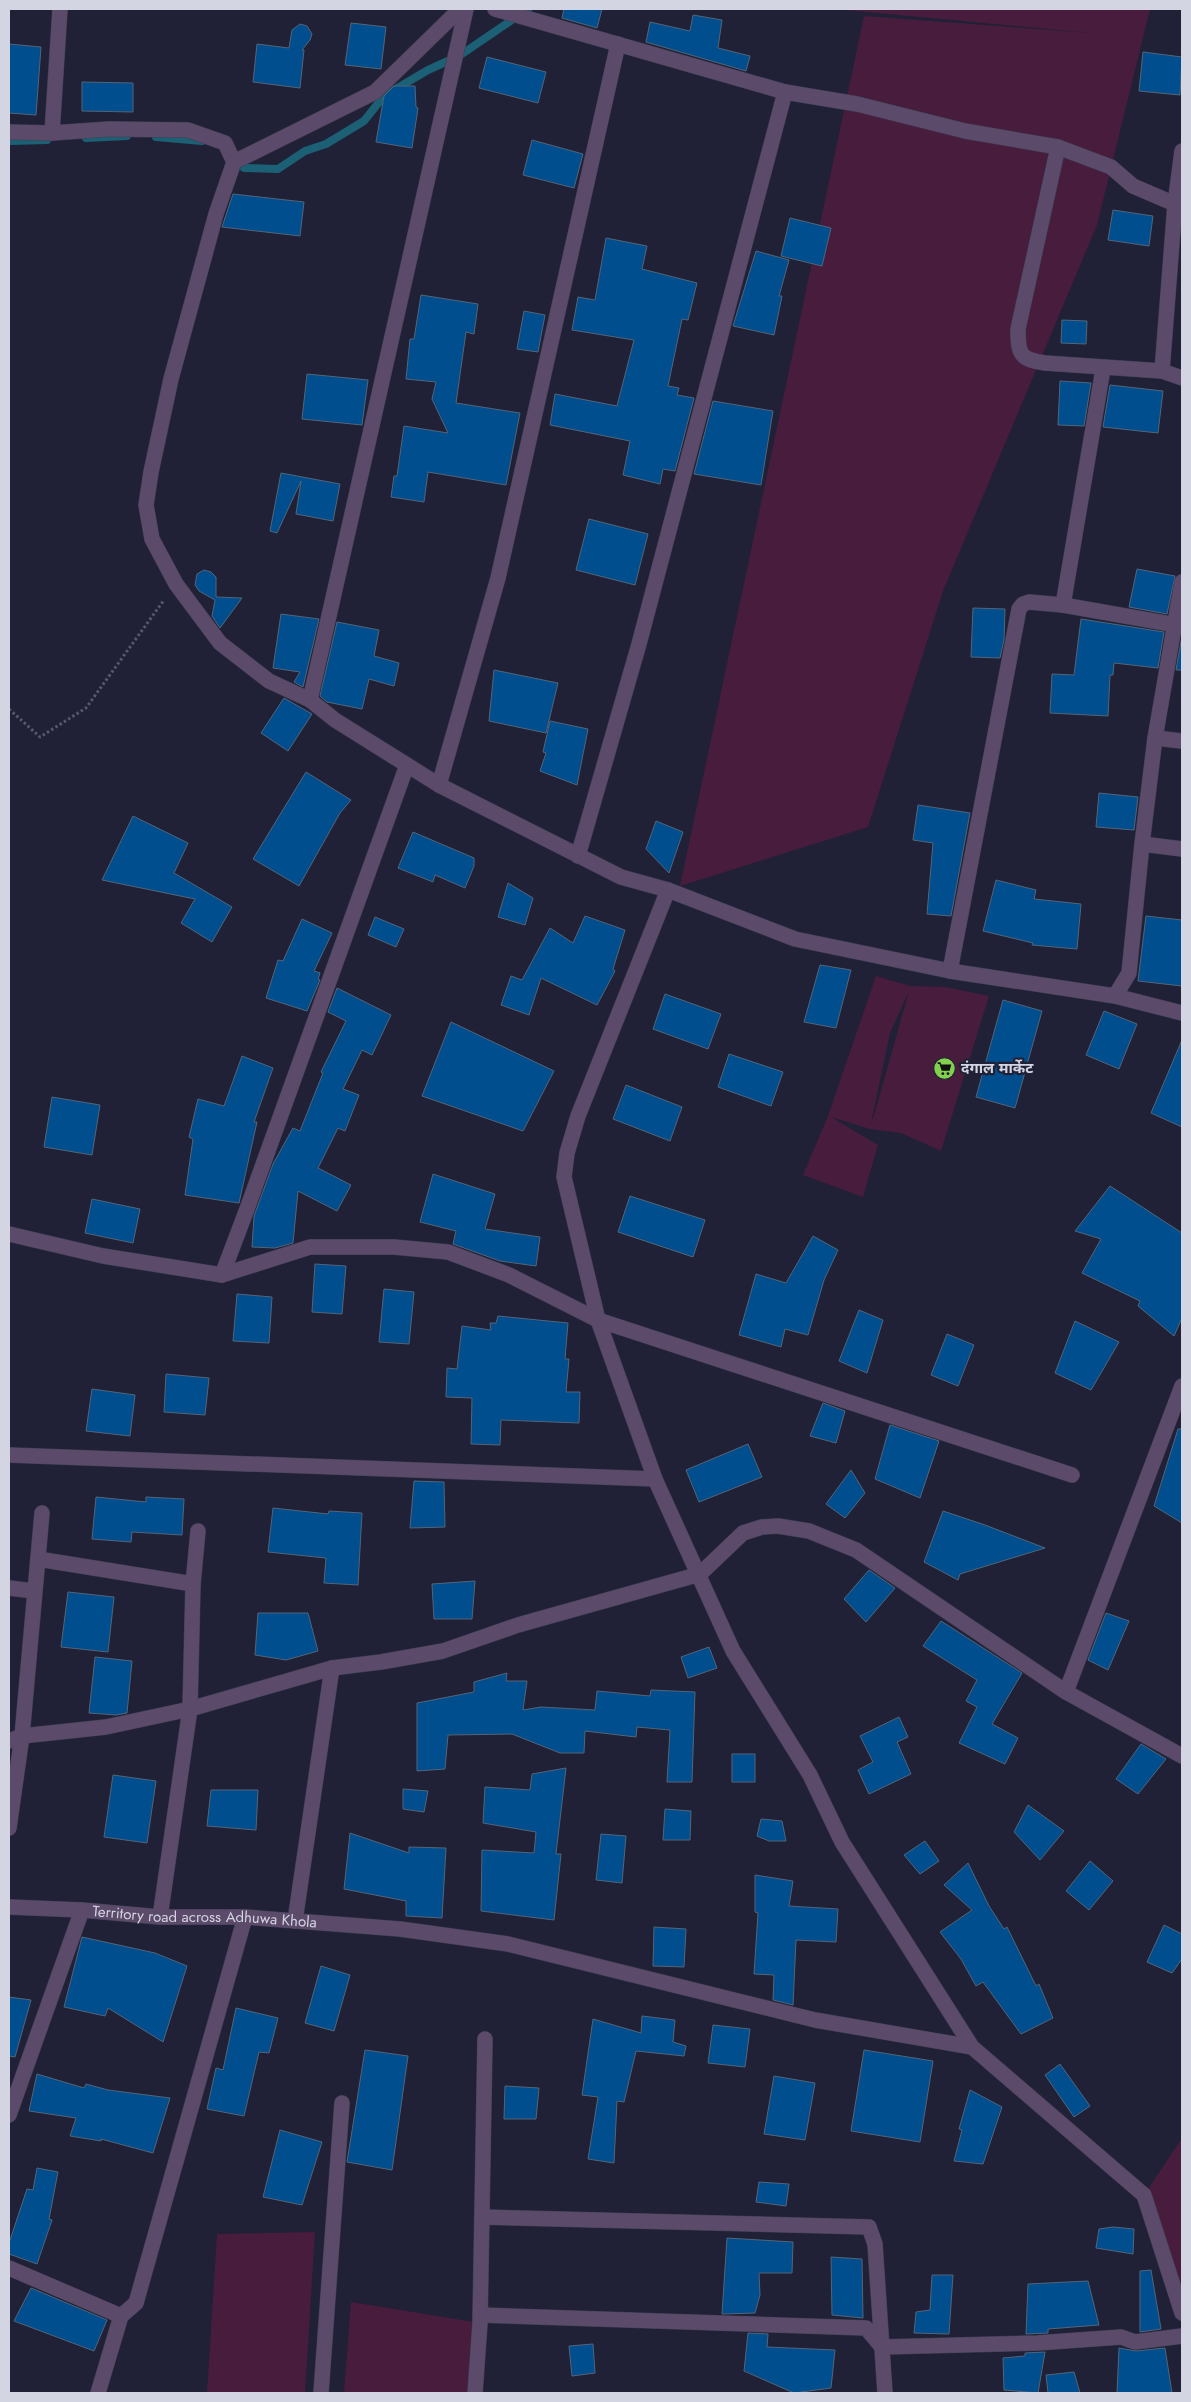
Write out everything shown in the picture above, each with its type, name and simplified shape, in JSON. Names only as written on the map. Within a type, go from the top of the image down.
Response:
[{"type":"street","points":[[52,133],[60,9]]},
{"type":"street","points":[[460,9],[375,92],[234,162],[216,214],[171,379],[151,472],[146,505],[152,539],[176,584],[220,643],[269,681],[310,700],[335,720],[439,785],[621,877],[668,890],[796,940],[950,971],[1115,996],[1182,1013]]},
{"type":"street","points":[[310,700],[466,9]]},
{"type":"street","points":[[495,9],[785,92],[857,104],[965,131],[1058,147],[1111,167],[1133,186],[1175,204]]},
{"type":"street","points":[[439,785],[498,578],[618,44]]},
{"type":"street","points":[[578,856],[639,644],[785,92]]},
{"type":"street","points":[[9,132],[52,133],[109,128],[188,130],[224,143],[234,162]]},
{"type":"street","points":[[1058,147],[1018,329],[1021,355],[1026,360],[1103,368],[1162,371],[1182,378]]},
{"type":"street","points":[[1162,371],[1175,204],[1182,150]]},
{"type":"street","points":[[1063,605],[1103,368]]},
{"type":"street","points":[[1115,996],[1129,974],[1155,738],[1179,626],[1182,582]]},
{"type":"street","points":[[950,971],[1019,609],[1029,602],[1063,605],[1179,626]]},
{"type":"street","points":[[1155,738],[1182,741]]},
{"type":"street","points":[[222,1275],[407,765]]},
{"type":"street","points":[[1142,844],[1182,849]]},
{"type":"street","points":[[668,890],[597,1066],[567,1153],[564,1177],[598,1320],[655,1479],[700,1574],[711,1604],[733,1651],[810,1775],[842,1842],[972,2047],[1144,2195],[1182,2313]]},
{"type":"street","points":[[9,1234],[102,1256],[222,1275],[310,1247],[394,1247],[448,1252],[509,1275],[598,1320],[1072,1475]]},
{"type":"street","points":[[1066,1692],[1182,1386]]},
{"type":"street","points":[[9,1455],[655,1479]]},
{"type":"street","points":[[9,1828],[15,1739],[42,1513]]},
{"type":"street","points":[[15,1739],[106,1727],[190,1709],[332,1668],[443,1651],[518,1625],[700,1574],[743,1533],[762,1527],[778,1526],[809,1531],[856,1550],[1066,1692],[1182,1756]]},
{"type":"street","points":[[160,1917],[190,1709],[193,1584],[198,1531]]},
{"type":"street","points":[[38,1559],[193,1584]]},
{"type":"street","points":[[9,1588],[34,1592]]},
{"type":"street","points":[[294,1921],[332,1668]]},
{"type":"street","name":"Territory road across Adhuwa Khola","points":[[9,1907],[82,1910],[160,1917],[245,1917],[400,1929],[508,1944],[815,2020],[972,2047]]},
{"type":"street","points":[[9,2115],[82,1910]]},
{"type":"street","points":[[98,2393],[121,2316],[136,2303],[245,1917]]},
{"type":"street","points":[[475,2393],[480,2315],[485,2039]]},
{"type":"street","points":[[321,2393],[342,2103]]},
{"type":"street","points":[[482,2217],[869,2227],[875,2244],[885,2393]]},
{"type":"street","points":[[9,2268],[121,2316]]},
{"type":"street","points":[[480,2315],[866,2328],[882,2346],[1037,2343],[1121,2337],[1135,2342],[1182,2336]]},
{"type":"path","points":[[9,709],[40,737],[86,708],[176,584]]},
{"type":"shaded area","points":[[835,9],[1150,9],[1097,225],[943,591],[868,827],[680,886],[864,16],[1091,33]]},
{"type":"shaded area","points":[[876,976],[910,986],[945,987],[989,996],[941,1151],[901,1133],[870,1129],[831,1117],[878,1145],[863,1197],[803,1175],[828,1116]],"holes":[[[909,991],[873,1119],[890,1033]]]},
{"type":"shaded area","points":[[1182,2138],[1182,2297],[1144,2195]]},
{"type":"shaded area","points":[[315,2232],[305,2393],[207,2393],[217,2234]]},
{"type":"shaded area","points":[[351,2302],[480,2323],[475,2393],[344,2393]]},
{"type":"building","points":[[564,9],[602,9],[597,28],[562,18]]},
{"type":"building","points":[[693,15],[722,20],[718,48],[750,56],[746,71],[646,42],[650,22],[690,31]]},
{"type":"building","points":[[351,23],[386,27],[381,69],[345,65]]},
{"type":"building","points":[[300,24],[307,26],[312,34],[302,50],[304,50],[300,88],[253,82],[257,44],[289,48],[292,30]]},
{"type":"building","points":[[9,44],[41,47],[36,115],[9,113]]},
{"type":"building","points":[[1143,52],[1182,57],[1180,95],[1139,91]]},
{"type":"building","points":[[487,57],[546,72],[538,103],[479,88]]},
{"type":"building","points":[[82,82],[133,83],[133,112],[82,111]]},
{"type":"building","points":[[394,86],[415,86],[416,107],[418,108],[412,148],[376,142],[384,96]]},
{"type":"building","points":[[532,140],[583,154],[574,188],[523,175]]},
{"type":"building","points":[[233,194],[304,202],[300,236],[222,227]]},
{"type":"building","points":[[1113,210],[1153,216],[1149,246],[1108,240]]},
{"type":"building","points":[[790,218],[831,228],[822,266],[781,256]]},
{"type":"building","points":[[606,238],[647,246],[642,269],[697,283],[688,320],[682,319],[668,386],[679,388],[677,395],[694,398],[675,471],[663,469],[660,484],[623,475],[630,441],[550,425],[555,394],[617,406],[634,340],[572,330],[578,297],[595,300]]},
{"type":"building","points":[[756,251],[789,260],[779,296],[782,296],[774,335],[733,326]]},
{"type":"building","points":[[421,295],[478,304],[474,334],[466,332],[456,403],[520,413],[506,485],[428,472],[424,502],[391,497],[394,476],[397,476],[404,426],[448,433],[432,399],[436,382],[406,379],[410,339],[414,339]]},
{"type":"building","points":[[524,311],[545,315],[538,352],[517,349]]},
{"type":"building","points":[[1062,320],[1087,321],[1086,344],[1061,343]]},
{"type":"building","points":[[307,374],[368,380],[362,425],[302,419]]},
{"type":"building","points":[[1060,381],[1091,383],[1084,426],[1058,425]]},
{"type":"building","points":[[1110,385],[1163,391],[1158,433],[1103,427]]},
{"type":"building","points":[[713,401],[773,411],[761,485],[694,474]]},
{"type":"building","points":[[281,473],[340,484],[333,521],[296,514],[301,481],[277,533],[270,531]]},
{"type":"building","points":[[589,519],[648,534],[635,585],[576,570]]},
{"type":"building","points":[[1137,569],[1175,576],[1167,614],[1129,607]]},
{"type":"building","points":[[204,570],[211,572],[216,577],[216,597],[242,598],[220,628],[212,616],[215,600],[199,591],[195,585],[197,574]]},
{"type":"building","points":[[973,608],[1005,609],[1004,640],[1000,658],[971,657]]},
{"type":"building","points":[[281,614],[319,619],[303,687],[294,682],[300,672],[273,668]]},
{"type":"building","points":[[1081,619],[1164,632],[1158,668],[1114,663],[1113,675],[1110,675],[1108,716],[1050,713],[1052,674],[1074,675]]},
{"type":"building","points":[[337,622],[379,630],[374,656],[399,663],[394,686],[369,679],[362,709],[327,702],[320,696]]},
{"type":"building","points":[[1182,636],[1182,670],[1176,670]]},
{"type":"building","points":[[494,670],[558,683],[546,733],[489,721]]},
{"type":"building","points":[[284,698],[312,714],[288,751],[261,733]]},
{"type":"building","points":[[550,721],[588,729],[577,785],[540,771],[546,753],[543,752]]},
{"type":"building","points":[[306,772],[351,800],[340,813],[299,886],[253,859]]},
{"type":"building","points":[[1099,793],[1138,797],[1134,830],[1096,827]]},
{"type":"building","points":[[918,805],[970,813],[951,916],[927,914],[933,843],[913,840]]},
{"type":"building","points":[[133,816],[188,843],[174,873],[232,907],[212,942],[181,923],[195,899],[102,880]]},
{"type":"building","points":[[656,821],[683,832],[669,873],[646,849]]},
{"type":"building","points":[[413,832],[474,858],[474,866],[465,888],[435,875],[433,882],[398,868]]},
{"type":"building","points":[[996,880],[1036,890],[1034,899],[1081,904],[1077,949],[1032,945],[1033,943],[983,931]]},
{"type":"building","points":[[508,883],[533,898],[525,925],[498,917]]},
{"type":"building","points":[[585,916],[625,930],[613,969],[615,971],[597,1005],[541,978],[529,1015],[501,1005],[511,976],[522,980],[550,928],[573,943]]},
{"type":"building","points":[[1146,916],[1182,920],[1182,986],[1138,981]]},
{"type":"building","points":[[375,917],[404,929],[396,947],[368,935]]},
{"type":"building","points":[[302,919],[332,933],[314,971],[320,973],[318,979],[320,980],[307,1011],[266,998],[278,960],[283,961]]},
{"type":"building","points":[[820,965],[851,970],[836,1028],[804,1022]]},
{"type":"building","points":[[337,988],[391,1015],[372,1055],[362,1050],[343,1089],[359,1095],[345,1131],[338,1128],[318,1168],[351,1185],[337,1211],[298,1191],[293,1243],[275,1248],[252,1247],[254,1216],[273,1164],[293,1128],[300,1131],[323,1073],[321,1072],[346,1021],[328,1012]]},
{"type":"building","points":[[665,994],[721,1014],[708,1049],[653,1029]]},
{"type":"building","points":[[1003,1000],[1042,1011],[1015,1108],[976,1097]]},
{"type":"building","points":[[1104,1011],[1137,1024],[1119,1069],[1086,1055]]},
{"type":"building","points":[[451,1022],[554,1071],[523,1131],[422,1096]]},
{"type":"building","points":[[1182,1040],[1182,1127],[1151,1113]]},
{"type":"building","points":[[729,1054],[783,1072],[771,1106],[718,1087]]},
{"type":"building","points":[[242,1056],[273,1068],[254,1122],[257,1122],[239,1203],[185,1195],[193,1139],[189,1137],[198,1099],[224,1106]]},
{"type":"building","points":[[626,1085],[682,1107],[670,1141],[613,1119]]},
{"type":"building","points":[[52,1097],[100,1105],[92,1155],[44,1147]]},
{"type":"building","points":[[433,1174],[495,1194],[485,1229],[540,1237],[536,1266],[500,1261],[453,1244],[456,1231],[420,1222]]},
{"type":"building","points":[[1110,1186],[1182,1233],[1182,1318],[1174,1336],[1138,1306],[1140,1301],[1082,1273],[1101,1239],[1075,1231]]},
{"type":"building","points":[[630,1196],[705,1220],[693,1257],[618,1232]]},
{"type":"building","points":[[92,1199],[140,1209],[133,1243],[85,1233]]},
{"type":"building","points":[[813,1236],[838,1250],[824,1280],[808,1335],[785,1329],[781,1347],[739,1335],[756,1274],[786,1283]]},
{"type":"building","points":[[315,1264],[346,1266],[342,1314],[312,1312]]},
{"type":"building","points":[[384,1289],[414,1292],[409,1344],[379,1342]]},
{"type":"building","points":[[237,1294],[272,1297],[269,1343],[233,1341]]},
{"type":"building","points":[[859,1310],[883,1320],[867,1373],[839,1361]]},
{"type":"building","points":[[498,1316],[568,1323],[565,1359],[569,1359],[566,1392],[580,1392],[579,1423],[501,1420],[500,1445],[471,1444],[472,1398],[446,1397],[447,1368],[457,1369],[462,1326],[491,1330],[490,1323],[496,1323]]},
{"type":"building","points":[[1075,1321],[1119,1342],[1091,1390],[1055,1373]]},
{"type":"building","points":[[947,1334],[974,1345],[958,1386],[931,1375]]},
{"type":"building","points":[[166,1374],[209,1378],[205,1415],[164,1412]]},
{"type":"building","points":[[92,1389],[135,1395],[130,1436],[86,1431]]},
{"type":"building","points":[[823,1403],[845,1411],[836,1443],[810,1436]]},
{"type":"building","points":[[890,1425],[939,1441],[920,1498],[875,1479]]},
{"type":"building","points":[[1178,1429],[1182,1429],[1182,1523],[1154,1506]]},
{"type":"building","points":[[748,1444],[762,1477],[699,1502],[686,1470]]},
{"type":"building","points":[[851,1470],[865,1493],[845,1518],[826,1504]]},
{"type":"building","points":[[414,1481],[444,1482],[445,1527],[410,1528]]},
{"type":"building","points":[[96,1497],[146,1502],[146,1497],[184,1499],[182,1535],[132,1532],[131,1542],[92,1539]]},
{"type":"building","points":[[273,1508],[328,1514],[329,1511],[362,1513],[358,1585],[324,1583],[326,1558],[268,1552]]},
{"type":"building","points":[[943,1511],[1045,1548],[960,1574],[958,1580],[924,1562]]},
{"type":"building","points":[[869,1570],[895,1588],[866,1622],[844,1599]]},
{"type":"building","points":[[475,1581],[472,1619],[434,1619],[432,1584]]},
{"type":"building","points":[[68,1592],[114,1597],[108,1652],[61,1647]]},
{"type":"building","points":[[258,1613],[308,1613],[318,1651],[286,1660],[255,1655]]},
{"type":"building","points":[[1106,1613],[1129,1621],[1108,1670],[1088,1660]]},
{"type":"building","points":[[941,1621],[1022,1673],[992,1724],[1018,1738],[1005,1764],[959,1743],[977,1707],[966,1701],[977,1680],[923,1646]]},
{"type":"building","points":[[709,1647],[717,1668],[688,1678],[681,1657]]},
{"type":"building","points":[[95,1657],[132,1661],[127,1713],[116,1715],[89,1713]]},
{"type":"building","points":[[507,1673],[506,1681],[527,1681],[523,1710],[541,1707],[595,1710],[597,1691],[650,1696],[651,1690],[695,1692],[692,1782],[667,1782],[670,1730],[637,1727],[636,1737],[585,1731],[584,1753],[560,1753],[512,1734],[448,1735],[445,1769],[417,1771],[417,1703],[474,1692],[474,1682]]},
{"type":"building","points":[[899,1717],[908,1737],[897,1742],[911,1774],[869,1794],[858,1770],[873,1762],[860,1736]]},
{"type":"building","points":[[1141,1744],[1166,1759],[1138,1794],[1116,1779]]},
{"type":"building","points":[[732,1754],[755,1754],[755,1782],[732,1782]]},
{"type":"building","points":[[566,1768],[556,1854],[561,1854],[554,1920],[481,1911],[482,1850],[534,1853],[536,1832],[483,1823],[485,1787],[530,1790],[532,1774]]},
{"type":"building","points":[[113,1775],[156,1781],[147,1843],[104,1837]]},
{"type":"building","points":[[403,1789],[428,1791],[424,1812],[403,1809]]},
{"type":"building","points":[[211,1790],[258,1790],[256,1830],[207,1826]]},
{"type":"building","points":[[1028,1805],[1064,1831],[1040,1860],[1014,1832]]},
{"type":"building","points":[[665,1809],[691,1811],[690,1840],[663,1840]]},
{"type":"building","points":[[761,1819],[782,1821],[786,1841],[769,1841],[757,1836]]},
{"type":"building","points":[[350,1833],[409,1853],[409,1847],[446,1848],[442,1918],[406,1916],[406,1901],[344,1889]]},
{"type":"building","points":[[601,1834],[626,1836],[622,1883],[596,1880]]},
{"type":"building","points":[[925,1841],[939,1861],[920,1874],[904,1855]]},
{"type":"building","points":[[1090,1861],[1113,1881],[1089,1910],[1066,1891]]},
{"type":"building","points":[[968,1863],[989,1906],[1004,1929],[1007,1927],[1036,1986],[1039,1984],[1053,2018],[1021,2034],[983,1982],[976,1986],[961,1959],[940,1932],[972,1910],[944,1885]]},
{"type":"building","points":[[755,1875],[793,1881],[789,1906],[838,1909],[836,1942],[796,1940],[793,2005],[773,2000],[774,1975],[754,1974],[758,1913],[755,1912]]},
{"type":"building","points":[[1164,1925],[1182,1934],[1182,1959],[1172,1973],[1147,1962]]},
{"type":"building","points":[[654,1927],[686,1929],[684,1967],[653,1966]]},
{"type":"building","points":[[82,1937],[155,1953],[187,1966],[163,2042],[108,2008],[105,2016],[64,2007]]},
{"type":"building","points":[[321,1966],[350,1975],[334,2031],[305,2023]]},
{"type":"building","points":[[9,1997],[31,2000],[15,2057],[9,2056]]},
{"type":"building","points":[[236,2008],[278,2018],[269,2053],[259,2052],[244,2116],[207,2109],[216,2068],[223,2070]]},
{"type":"building","points":[[642,2016],[675,2020],[673,2042],[686,2046],[684,2056],[636,2051],[624,2102],[617,2101],[614,2163],[588,2159],[598,2097],[582,2095],[593,2019],[641,2033]]},
{"type":"building","points":[[713,2025],[750,2029],[745,2067],[708,2063]]},
{"type":"building","points":[[365,2050],[408,2056],[392,2170],[347,2162]]},
{"type":"building","points":[[864,2050],[933,2061],[920,2142],[851,2131]]},
{"type":"building","points":[[1060,2064],[1090,2106],[1074,2117],[1045,2075]]},
{"type":"building","points":[[37,2074],[84,2088],[86,2084],[108,2090],[170,2098],[153,2153],[101,2139],[101,2141],[70,2136],[76,2118],[29,2111]]},
{"type":"building","points":[[774,2076],[815,2083],[805,2140],[764,2134]]},
{"type":"building","points":[[505,2086],[539,2088],[536,2119],[504,2119]]},
{"type":"building","points":[[970,2090],[1002,2107],[983,2164],[954,2161],[962,2130],[959,2129]]},
{"type":"building","points":[[280,2130],[322,2142],[302,2205],[263,2197]]},
{"type":"building","points":[[37,2168],[58,2172],[49,2219],[52,2220],[37,2264],[9,2254],[9,2243],[27,2189],[33,2190]]},
{"type":"building","points":[[759,2182],[789,2184],[786,2206],[756,2202]]},
{"type":"building","points":[[1113,2227],[1134,2229],[1133,2254],[1096,2248],[1099,2229]]},
{"type":"building","points":[[727,2238],[793,2242],[792,2273],[759,2273],[760,2295],[755,2313],[722,2314]]},
{"type":"building","points":[[831,2257],[862,2259],[863,2318],[832,2315]]},
{"type":"building","points":[[1151,2270],[1161,2329],[1140,2332],[1140,2271]]},
{"type":"building","points":[[932,2275],[953,2275],[949,2334],[914,2333],[916,2312],[930,2310]]},
{"type":"building","points":[[1088,2281],[1099,2325],[1048,2329],[1048,2333],[1026,2334],[1028,2284]]},
{"type":"building","points":[[31,2288],[107,2320],[94,2351],[14,2321]]},
{"type":"building","points":[[748,2333],[768,2334],[767,2347],[835,2350],[831,2388],[794,2393],[744,2371]]},
{"type":"building","points":[[593,2344],[595,2373],[572,2376],[569,2346]]},
{"type":"building","points":[[1119,2348],[1136,2351],[1165,2348],[1172,2393],[1117,2393]]},
{"type":"building","points":[[1045,2352],[1038,2393],[1004,2390],[1003,2358],[1025,2356],[1025,2353]]},
{"type":"building","points":[[1074,2372],[1080,2393],[1048,2393],[1046,2375]]},
{"type":"waterway","points":[[244,168],[278,169],[305,151],[326,144],[364,121],[384,96],[428,70],[459,56],[528,9]]},
{"type":"waterway","points":[[86,138],[127,136]]},
{"type":"waterway","points":[[156,137],[202,141]]},
{"type":"waterway","points":[[9,141],[47,140]]},
{"type":"place","name":"दंगाल मार्केट","points":[[945,1068]]}]
